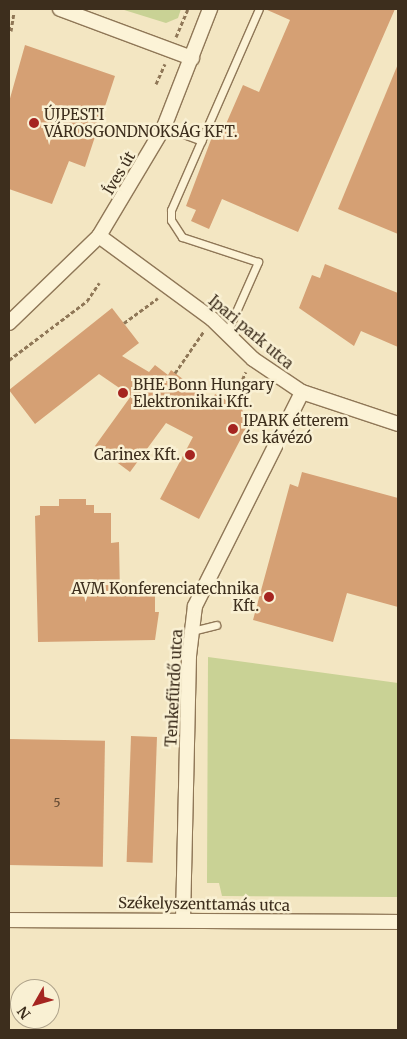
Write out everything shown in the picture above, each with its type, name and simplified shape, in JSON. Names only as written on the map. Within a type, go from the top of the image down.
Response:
[{"type":"street","points":[[60,9],[192,58]]},
{"type":"street","name":"Íves út","points":[[9,323],[99,236],[164,127],[210,9]]},
{"type":"street","name":"Ipari park utca","points":[[99,236],[212,319],[253,359],[302,392],[398,424]]},
{"type":"street","name":"Tenkefürdő utca","points":[[183,920],[192,631],[196,606],[302,392]]},
{"type":"street","name":"Székelyszenttamás utca","points":[[9,920],[398,922]]},
{"type":"lane","points":[[226,332],[258,262],[182,238],[171,220],[171,210],[259,9]]},
{"type":"lane","points":[[164,127],[202,141]]},
{"type":"lane","points":[[192,631],[216,625]]},
{"type":"path","points":[[11,30],[14,13]]},
{"type":"path","points":[[9,360],[87,301],[98,283]]},
{"type":"path","points":[[124,323],[171,288]]},
{"type":"path","points":[[175,373],[212,319]]},
{"type":"path","points":[[232,403],[253,359]]},
{"type":"green space","points":[[121,9],[181,9],[178,18],[166,23]]},
{"type":"green space","points":[[208,657],[398,683],[398,897],[222,896],[219,883],[207,883]]},
{"type":"building","points":[[265,9],[395,9],[298,232],[222,199],[209,229],[191,221],[196,210],[186,206],[212,137],[219,140],[243,85],[259,92],[290,20]]},
{"type":"building","name":"ÚJPESTI VÁROSGONDNOKSÁG KFT.","points":[[25,45],[115,76],[85,167],[69,161],[52,204],[9,189],[9,102]]},
{"type":"building","points":[[398,64],[398,234],[338,209]]},
{"type":"building","points":[[325,264],[398,293],[398,347],[361,331],[354,346],[299,308],[312,275],[320,278]]},
{"type":"building","points":[[112,308],[139,343],[122,356],[149,372],[155,365],[168,375],[171,370],[212,401],[215,394],[242,409],[248,425],[199,519],[160,499],[193,437],[166,423],[130,472],[95,446],[131,396],[99,374],[35,424],[9,390]]},
{"type":"building","points":[[302,472],[398,498],[398,607],[347,593],[333,642],[253,620],[290,484],[298,487]]},
{"type":"building","points":[[59,499],[86,499],[86,505],[94,505],[94,513],[111,513],[111,543],[119,542],[120,595],[155,595],[155,612],[159,612],[155,640],[38,642],[35,516],[40,515],[40,506],[59,506]]},
{"type":"building","points":[[131,736],[157,737],[153,863],[127,862]]},
{"type":"building","points":[[9,739],[105,741],[103,867],[9,865]]},
{"type":"place","name":"ÚJPESTI VÁROSGONDNOKSÁG KFT.","points":[[34,123]]},
{"type":"place","name":"BHE Bonn Hungary Elektronikai Kft.","points":[[123,393]]},
{"type":"place","name":"IPARK étterem és kávézó","points":[[233,429]]},
{"type":"place","name":"Carinex Kft.","points":[[190,455]]},
{"type":"place","name":"AVM Konferenciatechnika Kft.","points":[[269,597]]}]
